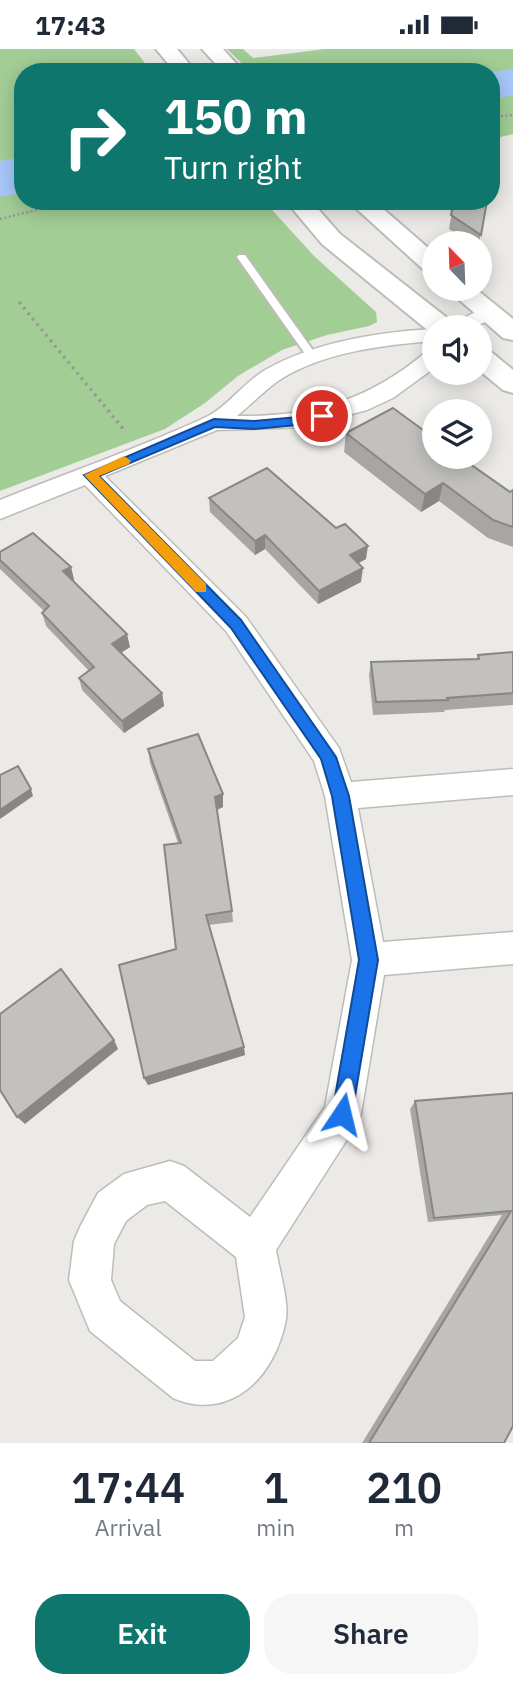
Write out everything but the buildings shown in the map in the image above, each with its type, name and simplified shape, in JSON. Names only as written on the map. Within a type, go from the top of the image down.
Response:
[{"type":"main road","points":[[166,49],[178,63]]},
{"type":"main road","points":[[212,49],[225,63]]},
{"type":"main road","points":[[306,210],[331,239],[426,315]]},
{"type":"main road","points":[[370,210],[422,255]]},
{"type":"main road","points":[[474,301],[513,331]]},
{"type":"main road","points":[[492,367],[513,384]]},
{"type":"street","points":[[482,315],[487,312]]},
{"type":"street","points":[[0,510],[214,423],[271,376],[312,356],[389,339],[422,336]]},
{"type":"street","points":[[214,423],[254,425],[298,421],[346,411],[388,394],[422,369]]},
{"type":"street","points":[[90,475],[236,624],[328,757],[340,796],[369,960],[342,1114],[255,1246],[266,1317],[254,1352],[221,1383],[188,1383],[105,1316],[90,1280],[94,1241],[111,1207],[138,1188],[170,1180],[255,1246]]},
{"type":"street","points":[[340,796],[513,782]]},
{"type":"street","points":[[369,960],[513,948]]},
{"type":"lane","points":[[242,257],[312,356]]},
{"type":"path","points":[[0,219],[36,210]]},
{"type":"path","points":[[19,302],[142,453]]},
{"type":"green space","points":[[0,49],[134,49],[145,63],[14,63],[14,210],[272,210],[314,256],[376,312],[377,322],[282,350],[238,376],[205,403],[165,429],[0,491]]},
{"type":"green space","points":[[227,49],[243,49],[253,58],[325,49],[513,49],[513,134],[500,137],[500,63],[242,63]]},
{"type":"water","points":[[513,69],[513,95],[500,98],[500,71]]},
{"type":"water","points":[[14,159],[14,195],[0,197],[0,161]]},
{"type":"slow traffic","points":[[124,461],[90,475],[201,588]]},
{"type":"route","points":[[322,416],[254,425],[214,423],[90,475],[236,624],[328,757],[340,796],[369,960],[342,1114]]}]
